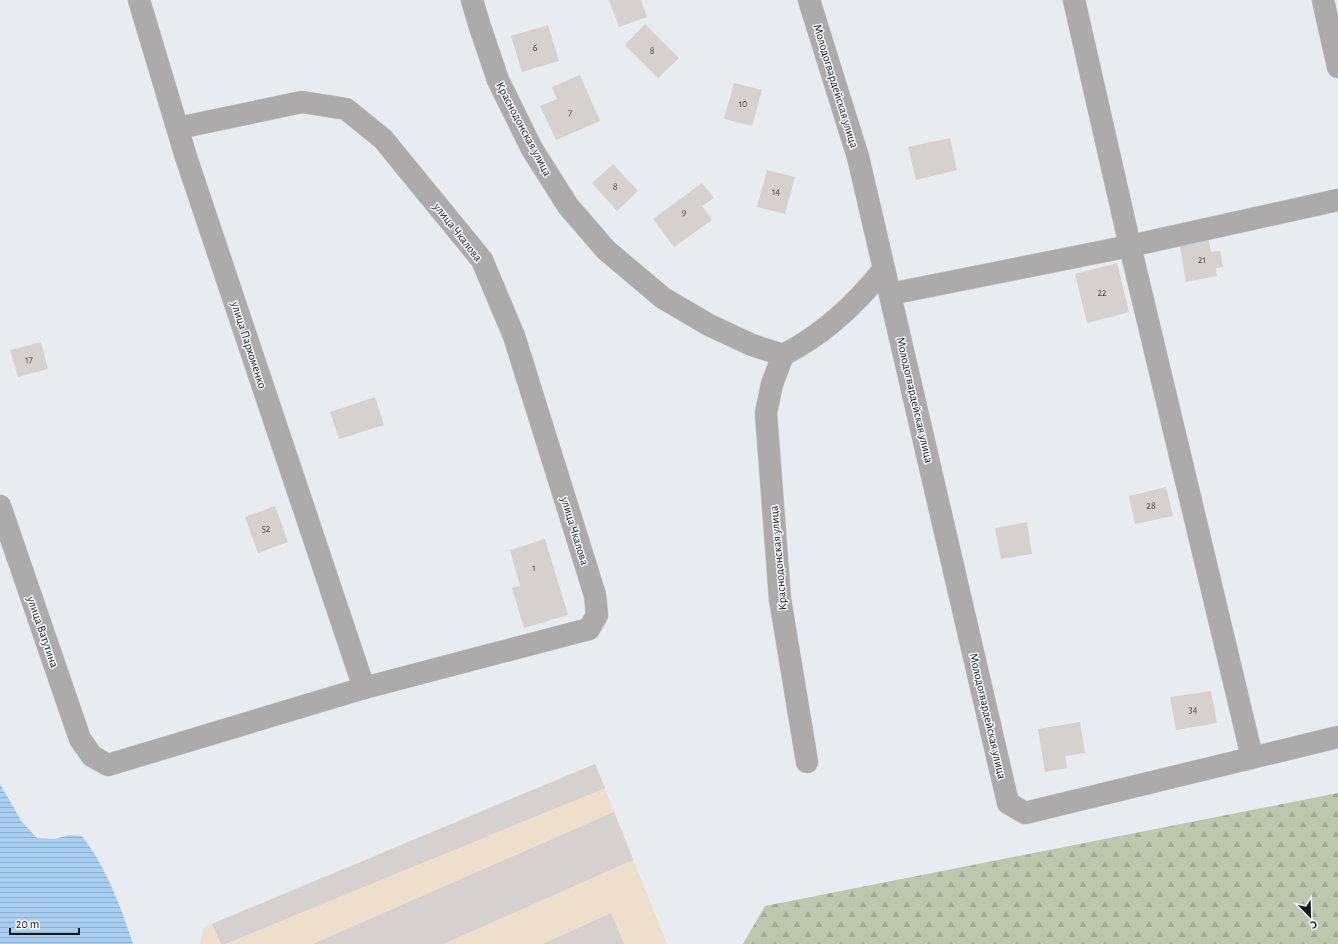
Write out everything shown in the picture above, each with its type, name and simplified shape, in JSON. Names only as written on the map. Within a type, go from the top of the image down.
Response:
[{"type":"street","name":"улица Пархоменко","points":[[139,0],[178,128],[364,688]]},
{"type":"street","name":"Краснодонская улица","points":[[472,0],[498,80],[532,149],[568,206],[606,250],[663,298],[731,336],[783,355],[772,384],[766,412],[780,599],[807,762]]},
{"type":"street","name":"Молодогвардейская улица","points":[[809,0],[858,157],[1008,803],[1025,813],[1252,757]]},
{"type":"street","points":[[1074,0],[1130,246],[1252,757],[1338,737]]},
{"type":"street","points":[[1323,0],[1338,67]]},
{"type":"street","name":"улица Чкалова","points":[[178,128],[302,102],[346,109],[383,138],[482,260],[514,336],[594,595],[597,615],[589,629],[364,688]]},
{"type":"street","points":[[890,294],[1130,246],[1338,200]]},
{"type":"street","points":[[783,355],[808,340],[837,318],[855,302],[884,269]]},
{"type":"street","name":"улица Ватутина","points":[[0,506],[80,739],[92,756],[108,765],[364,688]]},
{"type":"shaded area","points":[[595,764],[667,944],[200,944],[204,927]]},
{"type":"green space","points":[[1338,793],[1338,944],[743,944],[765,906]]},
{"type":"water","points":[[0,784],[22,822],[37,838],[54,839],[70,835],[82,836],[91,848],[106,874],[133,944],[0,944]]},
{"type":"building","points":[[609,0],[641,0],[647,17],[619,27]]},
{"type":"building","points":[[645,24],[679,58],[658,78],[625,45]]},
{"type":"building","points":[[548,25],[559,61],[522,72],[511,36]]},
{"type":"building","points":[[580,75],[600,121],[556,140],[540,106],[557,99],[552,87]]},
{"type":"building","points":[[734,83],[762,90],[752,126],[724,119]]},
{"type":"building","points":[[950,138],[957,170],[916,180],[908,147]]},
{"type":"building","points":[[613,164],[638,191],[617,211],[592,183]]},
{"type":"building","points":[[767,170],[795,177],[785,214],[757,207]]},
{"type":"building","points":[[702,183],[714,198],[702,206],[712,220],[674,247],[653,219]]},
{"type":"building","points":[[1208,237],[1211,252],[1220,251],[1223,267],[1216,268],[1217,276],[1186,282],[1179,242]]},
{"type":"building","points":[[1117,263],[1129,312],[1087,323],[1075,274]]},
{"type":"building","points":[[41,342],[48,369],[18,377],[10,350]]},
{"type":"building","points":[[375,397],[384,425],[339,439],[330,412]]},
{"type":"building","points":[[1166,487],[1173,516],[1135,524],[1129,496]]},
{"type":"building","points":[[275,506],[288,542],[258,553],[245,517]]},
{"type":"building","points":[[1027,522],[1032,554],[1001,559],[995,528]]},
{"type":"building","points":[[545,539],[568,615],[524,628],[512,588],[520,586],[510,550]]},
{"type":"building","points":[[1211,691],[1217,723],[1176,730],[1170,697]]},
{"type":"building","points":[[1080,722],[1085,753],[1065,756],[1067,768],[1045,772],[1038,729]]},
{"type":"building","points":[[595,764],[605,788],[225,944],[221,944],[212,924]]},
{"type":"building","points":[[614,812],[633,860],[443,944],[313,944]]},
{"type":"building","points":[[611,913],[624,944],[543,944]]}]
